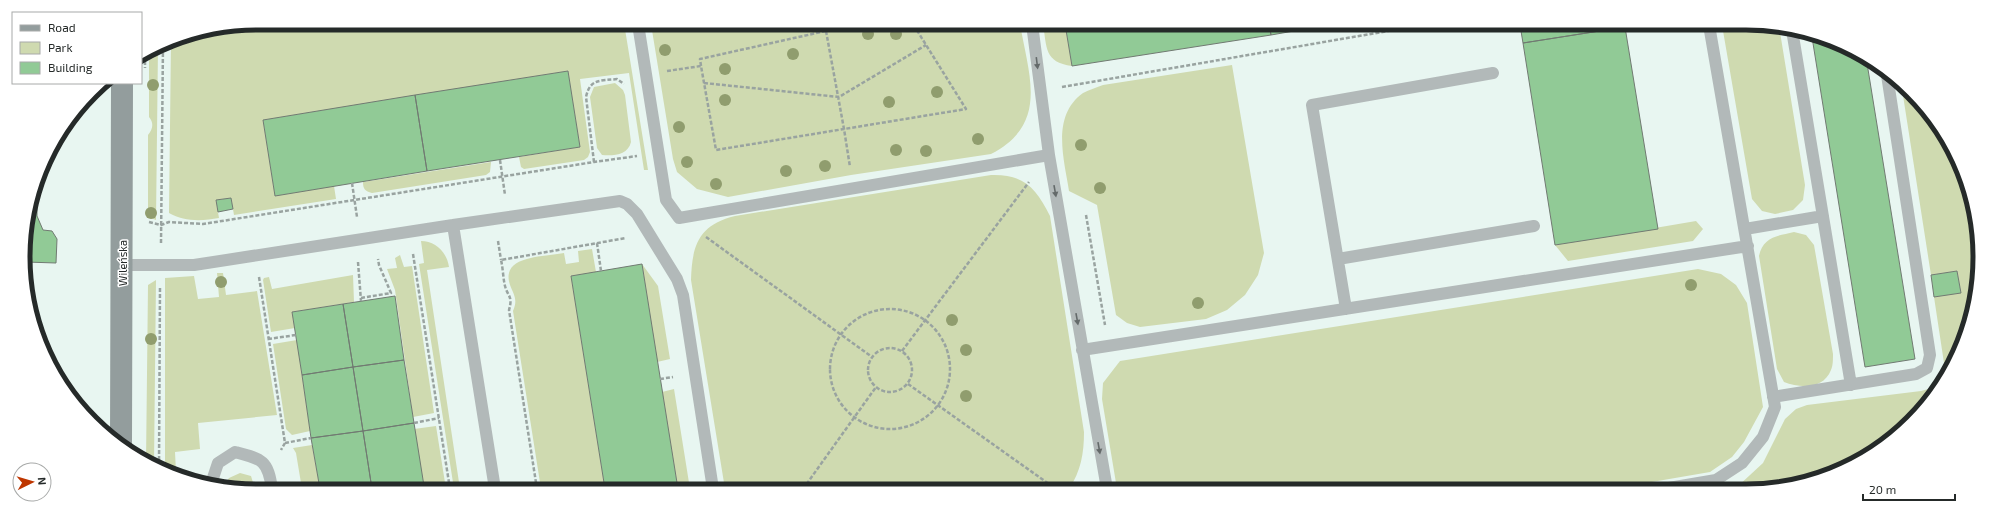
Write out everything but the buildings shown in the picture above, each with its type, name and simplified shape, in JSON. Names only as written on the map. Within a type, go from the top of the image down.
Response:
[{"type":"street","name":"Wileńska","points":[[121,439],[122,84]]},
{"type":"lane","points":[[639,30],[666,200],[680,218],[1048,155]]},
{"type":"lane","points":[[1033,30],[1048,155],[1106,484]]},
{"type":"lane","points":[[1692,484],[1716,480],[1742,463],[1763,437],[1775,407],[1710,30]]},
{"type":"lane","points":[[1793,35],[1851,385]]},
{"type":"lane","points":[[1346,309],[1312,105],[1493,73]]},
{"type":"lane","points":[[1773,397],[1916,374],[1927,368],[1930,355],[1888,80]]},
{"type":"lane","points":[[122,265],[194,265],[357,239],[620,202],[633,208],[677,279],[683,295],[712,484]]},
{"type":"lane","points":[[1745,229],[1823,216]]},
{"type":"lane","points":[[453,225],[494,484]]},
{"type":"lane","points":[[1338,259],[1534,226]]},
{"type":"lane","points":[[1082,350],[1748,246]]},
{"type":"lane","points":[[212,480],[218,463],[235,452],[256,458],[270,470],[271,484]]},
{"type":"path","points":[[830,30],[700,59],[716,150],[966,109],[917,30]]},
{"type":"path","points":[[1040,90],[1394,30]]},
{"type":"path","points":[[826,31],[839,97],[853,188]]},
{"type":"path","points":[[704,83],[839,97],[926,45]]},
{"type":"path","points":[[647,75],[701,66]]},
{"type":"path","points":[[594,162],[586,97],[588,88],[594,82],[617,79],[624,83],[627,89]]},
{"type":"path","points":[[636,148],[638,163]]},
{"type":"path","points":[[144,221],[161,225],[169,222],[203,224],[637,155]]},
{"type":"path","points":[[902,351],[1048,155]]},
{"type":"path","points":[[500,160],[508,217]]},
{"type":"path","points":[[352,183],[355,201],[361,300],[391,293],[379,265],[375,237]]},
{"type":"path","points":[[1086,215],[1109,346]]},
{"type":"path","points":[[680,218],[872,356]]},
{"type":"path","points":[[410,232],[449,484]]},
{"type":"path","points":[[536,484],[509,310],[511,303],[510,293],[505,287],[502,260],[649,234]]},
{"type":"path","points":[[597,243],[601,271]]},
{"type":"path","points":[[256,255],[285,443],[270,470]]},
{"type":"path","points":[[879,309],[895,309],[911,312],[925,320],[936,330],[945,344],[950,360],[950,376],[946,392],[938,405],[927,417],[914,425],[899,429],[876,428],[855,419],[843,408],[835,394],[830,380],[829,364],[833,348],[840,334],[864,314],[879,309]]},
{"type":"path","points":[[268,339],[296,335]]},
{"type":"path","points":[[883,348],[896,348],[902,351],[911,362],[913,370],[908,384],[896,391],[889,392],[876,387],[871,382],[868,369],[872,356],[883,348]]},
{"type":"path","points":[[660,379],[677,376]]},
{"type":"path","points":[[908,384],[1049,484]]},
{"type":"path","points":[[808,484],[855,419],[876,387]]},
{"type":"path","points":[[414,423],[439,418]]},
{"type":"path","points":[[285,443],[311,438]]},
{"type":"green space","points":[[242,30],[625,30],[648,170],[644,170],[629,73],[580,79],[590,152],[588,157],[584,160],[524,169],[521,167],[519,157],[580,147],[568,71],[263,120],[275,196],[334,186],[336,199],[234,215],[231,198],[216,200],[219,218],[207,220],[181,218],[169,213],[171,47],[213,34]]},
{"type":"green space","points":[[652,30],[1021,30],[1030,80],[1031,97],[1028,113],[1021,128],[1009,142],[991,154],[851,175],[728,197],[697,189],[677,172],[673,159]]},
{"type":"green space","points":[[1044,30],[1066,30],[1072,66],[1056,61],[1048,52]]},
{"type":"green space","points":[[1723,30],[1761,30],[1780,33],[1805,185],[1803,200],[1793,210],[1775,214],[1762,211],[1752,199]]},
{"type":"green space","points":[[158,53],[156,220],[148,217],[148,135],[152,126],[152,122],[149,117],[149,57]]},
{"type":"green space","points":[[1232,65],[1264,253],[1258,275],[1245,295],[1227,310],[1206,319],[1140,327],[1127,323],[1116,315],[1097,205],[1069,191],[1062,139],[1063,126],[1067,114],[1073,103],[1083,93],[1103,85]]},
{"type":"green space","points":[[615,83],[623,90],[625,95],[631,142],[627,150],[620,154],[602,155],[597,148],[590,97],[594,87]]},
{"type":"green space","points":[[1902,92],[1917,107],[1935,131],[1950,157],[1961,184],[1969,213],[1971,227],[1973,242],[1973,272],[1969,301],[1956,344],[1941,373],[1944,363],[1934,297],[1961,292],[1957,271],[1931,275]]},
{"type":"green space","points":[[491,162],[490,172],[486,175],[372,193],[366,190],[363,186],[363,182]]},
{"type":"green space","points":[[991,175],[1012,177],[1028,185],[1040,198],[1050,216],[1084,432],[1081,462],[1072,484],[724,484],[691,280],[693,257],[696,247],[705,231],[723,220],[735,216]]},
{"type":"green space","points":[[1696,221],[1703,229],[1693,241],[1568,261],[1555,245]]},
{"type":"green space","points":[[1794,232],[1806,235],[1814,245],[1833,354],[1832,367],[1827,377],[1823,381],[1810,386],[1784,382],[1777,369],[1759,256],[1767,241],[1777,236]]},
{"type":"green space","points":[[421,241],[431,243],[440,248],[446,257],[449,267],[427,270],[459,484],[453,484],[419,264],[424,263]]},
{"type":"green space","points":[[592,249],[596,272],[571,276],[604,484],[540,484],[513,311],[515,298],[510,285],[509,275],[511,268],[517,263],[535,257],[564,253],[566,264],[579,262],[578,251]]},
{"type":"green space","points":[[400,255],[404,267],[412,266],[434,413],[413,417],[395,290],[387,269],[397,268],[395,258]]},
{"type":"green space","points":[[642,264],[658,286],[670,359],[657,362]]},
{"type":"green space","points":[[1698,269],[1721,274],[1736,285],[1747,303],[1763,407],[1744,442],[1732,457],[1710,472],[1640,484],[1116,484],[1102,399],[1103,383],[1120,361]]},
{"type":"green space","points":[[217,273],[223,273],[226,295],[257,291],[277,415],[198,423],[200,449],[175,452],[176,469],[165,465],[165,278],[194,276],[198,299],[219,297]]},
{"type":"green space","points":[[353,275],[354,302],[292,312],[295,328],[271,332],[263,280],[264,278],[269,277],[272,289]]},
{"type":"green space","points":[[156,280],[154,460],[146,456],[148,285]]},
{"type":"green space","points":[[297,340],[310,431],[292,435],[286,429],[273,344]]},
{"type":"green space","points":[[1931,388],[1907,418],[1896,428],[1860,454],[1833,467],[1790,480],[1761,484],[1740,484],[1763,463],[1785,419],[1796,409],[1807,405],[1921,391]]},
{"type":"green space","points":[[674,389],[689,484],[677,484],[662,392]]},
{"type":"green space","points":[[436,426],[445,484],[423,484],[414,429]]},
{"type":"green space","points":[[312,445],[319,484],[301,484],[296,453],[293,448]]},
{"type":"green space","points":[[240,473],[251,476],[253,484],[226,482],[229,478]]}]
